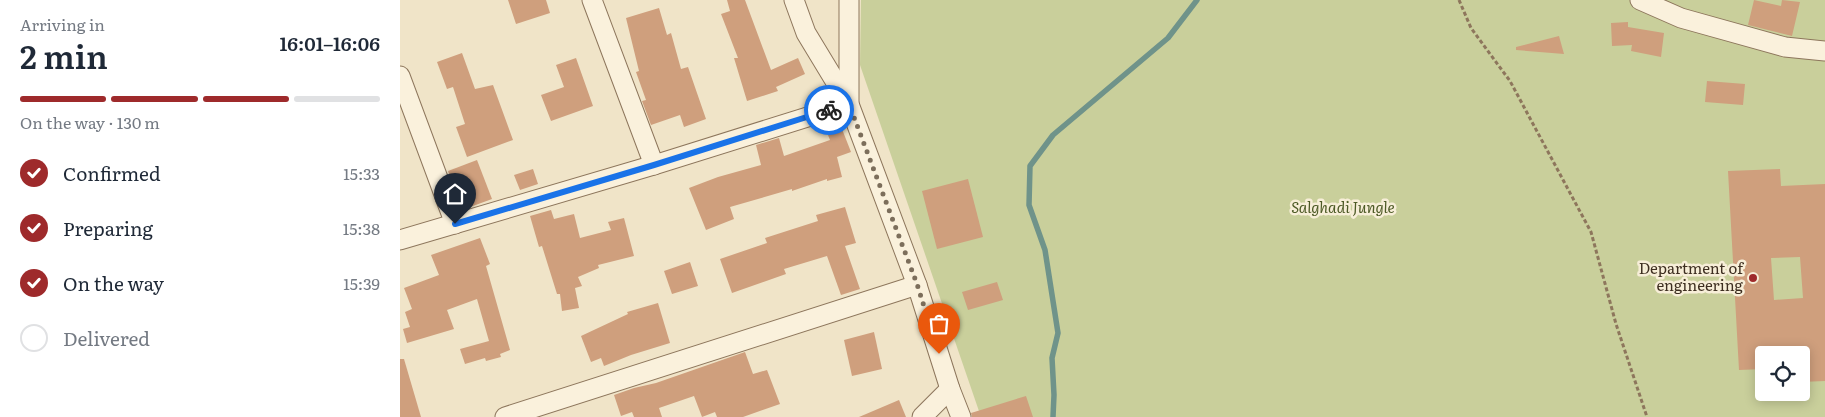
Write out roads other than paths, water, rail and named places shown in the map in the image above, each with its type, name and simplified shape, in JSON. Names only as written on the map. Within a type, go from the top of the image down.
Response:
[{"type":"street","points":[[592,0],[654,165]]},
{"type":"street","points":[[794,0],[806,33],[849,104],[917,284],[961,417]]},
{"type":"street","points":[[849,0],[849,104]]},
{"type":"street","points":[[1640,0],[1681,18],[1785,47],[1825,51]]},
{"type":"street","points":[[400,76],[455,224]]},
{"type":"street","points":[[400,240],[654,165],[849,104]]},
{"type":"street","points":[[505,417],[917,284]]},
{"type":"street","points":[[922,417],[950,388]]},
{"type":"waterway","points":[[1053,417],[1052,358],[1058,333],[1045,250],[1029,205],[1030,166],[1053,135],[1168,38],[1197,0]]},
{"type":"place","name":"Department of engineering","points":[[1753,278]]},
{"type":"park label","name":"Salghadi Jungle","points":[[1343,208]]}]
